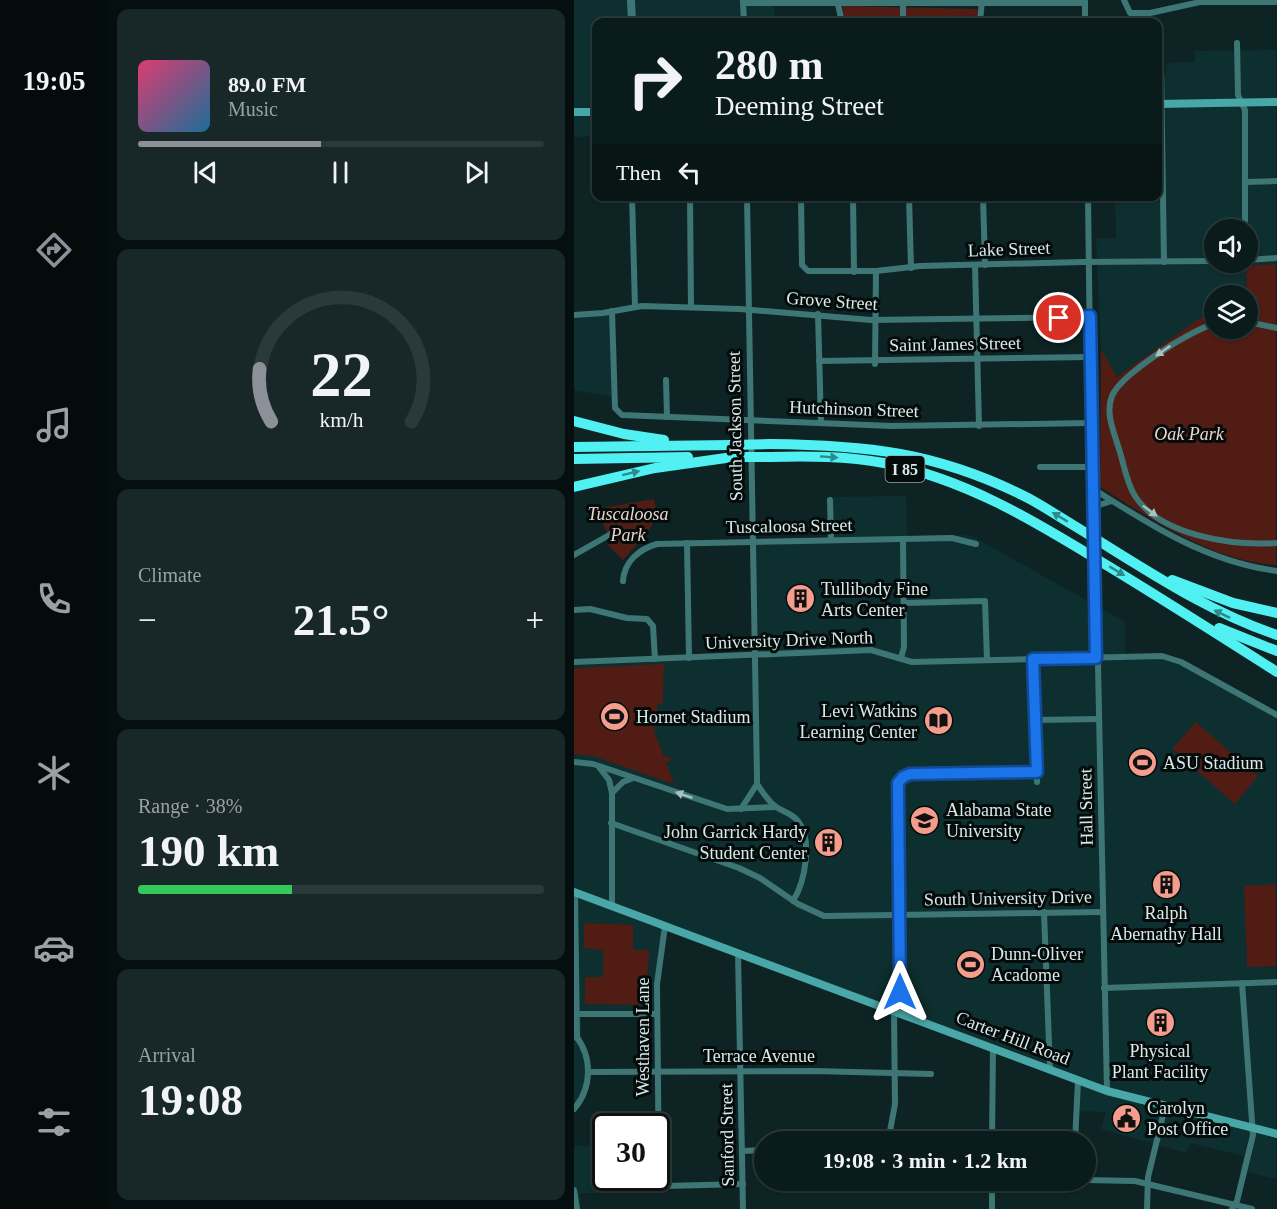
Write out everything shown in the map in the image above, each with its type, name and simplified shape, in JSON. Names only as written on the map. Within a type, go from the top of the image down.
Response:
[{"type":"highway","points":[[574,421],[624,434],[703,445]]},
{"type":"highway","name":"I 85","points":[[574,459],[732,451],[770,444],[881,449],[933,459],[1023,495],[1202,604],[1243,624],[1276,635]]},
{"type":"highway","name":"I 85","points":[[574,447],[703,445],[770,457],[824,456],[886,464],[956,483],[990,497],[1032,519],[1173,605],[1226,632],[1276,651]]},
{"type":"highway","points":[[574,487],[732,451]]},
{"type":"highway","points":[[1128,558],[1206,594],[1276,613]]},
{"type":"highway","points":[[1173,605],[1276,672]]},
{"type":"main road","points":[[1162,104],[1276,102]]},
{"type":"main road","points":[[574,112],[592,112]]},
{"type":"main road","name":"Carter Hill Road","points":[[574,892],[1107,1091],[1276,1134]]},
{"type":"street","points":[[631,0],[632,18]]},
{"type":"street","points":[[1124,0],[1130,13],[1150,13],[1200,2],[1276,2]]},
{"type":"street","points":[[837,1],[841,18]]},
{"type":"street","points":[[744,18],[743,2],[837,1],[1085,1],[1085,18]]},
{"type":"street","points":[[903,2],[903,18]]},
{"type":"street","points":[[980,18],[982,2]]},
{"type":"street","points":[[1237,43],[1238,91],[1245,110],[1245,219]]},
{"type":"street","points":[[1245,182],[1276,181]]},
{"type":"street","points":[[1162,183],[1164,262]]},
{"type":"street","points":[[632,201],[635,306]]},
{"type":"street","points":[[690,201],[691,307]]},
{"type":"street","name":"South Jackson Street","points":[[747,201],[757,784]]},
{"type":"street","name":"Lake Street","points":[[801,201],[802,265],[806,270],[854,272],[975,265],[1204,261]]},
{"type":"street","points":[[853,201],[854,272]]},
{"type":"street","points":[[909,201],[912,268]]},
{"type":"street","points":[[983,201],[985,265]]},
{"type":"street","name":"Hall Street","points":[[1088,201],[1094,606],[1099,719],[1107,1091]]},
{"type":"street","points":[[1258,259],[1276,258]]},
{"type":"street","points":[[975,265],[979,426]]},
{"type":"street","points":[[875,362],[876,271]]},
{"type":"street","name":"Grove Street","points":[[574,315],[635,306],[818,314],[876,320],[977,320],[1090,316]]},
{"type":"street","name":"Hutchinson Street","points":[[612,311],[617,413],[821,423],[979,426],[1091,423]]},
{"type":"street","points":[[818,314],[821,423]]},
{"type":"street","points":[[1258,324],[1276,328]]},
{"type":"street","points":[[1204,328],[1183,337],[1121,382],[1112,395],[1110,416],[1131,488],[1149,511],[1180,529],[1246,544],[1276,543]]},
{"type":"street","name":"Saint James Street","points":[[819,361],[875,362],[1090,357]]},
{"type":"street","points":[[666,380],[667,417]]},
{"type":"street","points":[[1040,467],[1092,466]]},
{"type":"street","points":[[1092,488],[1201,551],[1242,565],[1276,571]]},
{"type":"street","points":[[830,500],[831,540]]},
{"type":"street","points":[[1093,522],[1099,505],[1114,501]]},
{"type":"street","points":[[574,555],[611,534]]},
{"type":"street","name":"Tuscaloosa Street","points":[[623,581],[624,570],[642,549],[657,544],[952,538],[976,544]]},
{"type":"street","points":[[901,658],[904,647],[903,539]]},
{"type":"street","points":[[686,543],[689,658]]},
{"type":"street","points":[[904,603],[985,601],[987,660]]},
{"type":"street","points":[[574,610],[590,609],[627,618],[647,619],[653,626],[655,659]]},
{"type":"street","name":"University Drive North","points":[[574,662],[871,650],[912,662],[1169,657],[1276,715]]},
{"type":"street","points":[[1033,659],[1037,782]]},
{"type":"street","points":[[1035,720],[1099,719]]},
{"type":"street","points":[[574,762],[599,767],[721,807],[741,809],[775,807]]},
{"type":"street","points":[[599,767],[609,780],[612,793],[612,906]]},
{"type":"street","points":[[900,992],[896,788],[900,779],[910,774],[1037,772]]},
{"type":"street","points":[[612,793],[622,782],[633,778]]},
{"type":"street","points":[[741,809],[757,784],[775,807],[794,817],[803,833],[805,873],[800,890],[793,901]]},
{"type":"street","name":"South University Drive","points":[[611,824],[739,868],[760,878],[793,901],[824,916],[1102,912]]},
{"type":"street","points":[[574,892],[576,1036],[586,1055],[588,1072],[584,1093],[574,1109]]},
{"type":"street","points":[[1044,912],[1050,1070]]},
{"type":"street","name":"Westhaven Lane","points":[[665,926],[657,984],[661,1185],[743,1184]]},
{"type":"street","name":"Sanford Street","points":[[738,953],[743,1209]]},
{"type":"street","points":[[1104,988],[1276,982]]},
{"type":"street","points":[[1233,1207],[1253,1129],[1242,983]]},
{"type":"street","points":[[889,1131],[895,1112],[894,1012]]},
{"type":"street","points":[[575,1014],[657,1014]]},
{"type":"street","points":[[992,1048],[992,1131]]},
{"type":"street","name":"Terrace Avenue","points":[[588,1072],[741,1070],[931,1074]]},
{"type":"street","points":[[1076,1131],[1078,1080]]},
{"type":"street","points":[[1147,1209],[1147,1184],[1165,1107]]},
{"type":"street","points":[[742,1151],[754,1150]]},
{"type":"street","points":[[1096,1180],[1128,1180],[1233,1207],[1252,1209]]},
{"type":"street","points":[[574,1190],[577,1209]]},
{"type":"street","points":[[992,1191],[992,1209]]},
{"type":"shaded area","points":[[574,0],[773,0],[775,18],[592,18],[592,136],[574,137]]},
{"type":"shaded area","points":[[1276,50],[1276,264],[1258,265],[1258,219],[1204,219],[1204,273],[1246,273],[1247,285],[1204,285],[1204,315],[1117,377],[1101,349],[1096,238],[1116,239],[1115,201],[1162,201],[1162,76],[1166,76],[1166,63],[1195,62],[1195,51]]},
{"type":"shaded area","points":[[611,315],[613,397],[574,390],[574,316]]},
{"type":"shaded area","name":"Alabama State University","points":[[906,496],[907,536],[970,535],[1125,622],[1125,658],[1162,657],[1179,663],[1276,717],[1276,1179],[1240,1170],[1244,1156],[1190,1143],[1187,1153],[1101,1129],[1106,1112],[1079,1111],[1079,1079],[664,923],[655,1012],[580,1011],[586,1081],[574,1106],[574,664],[759,658],[755,545],[833,543],[833,497]]},
{"type":"shaded area","points":[[574,1146],[592,1146],[592,1191],[619,1191],[619,1193],[580,1193],[580,1209],[574,1209]]},
{"type":"green space","points":[[843,6],[978,9],[977,18],[844,17]]},
{"type":"green space","name":"Oak Park","points":[[1276,264],[1276,565],[1252,562],[1206,547],[1162,525],[1100,487],[1101,349],[1117,377],[1204,315],[1204,339],[1258,339],[1258,285],[1247,285],[1246,273],[1258,273],[1258,265]]},
{"type":"green space","name":"Tuscaloosa Park","points":[[654,499],[657,517],[646,534],[623,560],[609,546],[607,532],[597,509]]},
{"type":"green space","name":"Hornet Stadium","points":[[664,664],[663,703],[658,704],[654,731],[664,757],[671,757],[670,762],[666,762],[674,784],[593,756],[574,754],[574,668]]},
{"type":"green space","points":[[1196,722],[1258,776],[1235,804],[1172,749]]},
{"type":"green space","points":[[1276,884],[1276,966],[1247,967],[1244,886]]},
{"type":"green space","points":[[586,923],[633,925],[633,950],[649,950],[646,1005],[585,1004],[585,977],[603,977],[603,950],[584,948],[584,925]]},
{"type":"place","name":"Tullibody Fine Arts Center","points":[[800,599]]},
{"type":"place","name":"Hornet Stadium","points":[[615,717]]},
{"type":"place","name":"Levi Watkins Learning Center","points":[[938,721]]},
{"type":"place","name":"ASU Stadium","points":[[1142,763]]},
{"type":"place","name":"Alabama State University","points":[[925,820]]},
{"type":"place","name":"John Garrick Hardy Student Center","points":[[828,842]]},
{"type":"place","name":"Ralph Abernathy Hall","points":[[1166,884]]},
{"type":"place","name":"Dunn-Oliver Acadome","points":[[970,964]]},
{"type":"place","name":"Physical Plant Facility","points":[[1160,1022]]},
{"type":"place","name":"Carolyn Post Office","points":[[1126,1118]]},
{"type":"route","points":[[900,992],[896,788],[900,779],[910,774],[1037,772],[1033,659],[1096,658],[1094,651],[1090,316],[1059,318]]}]
